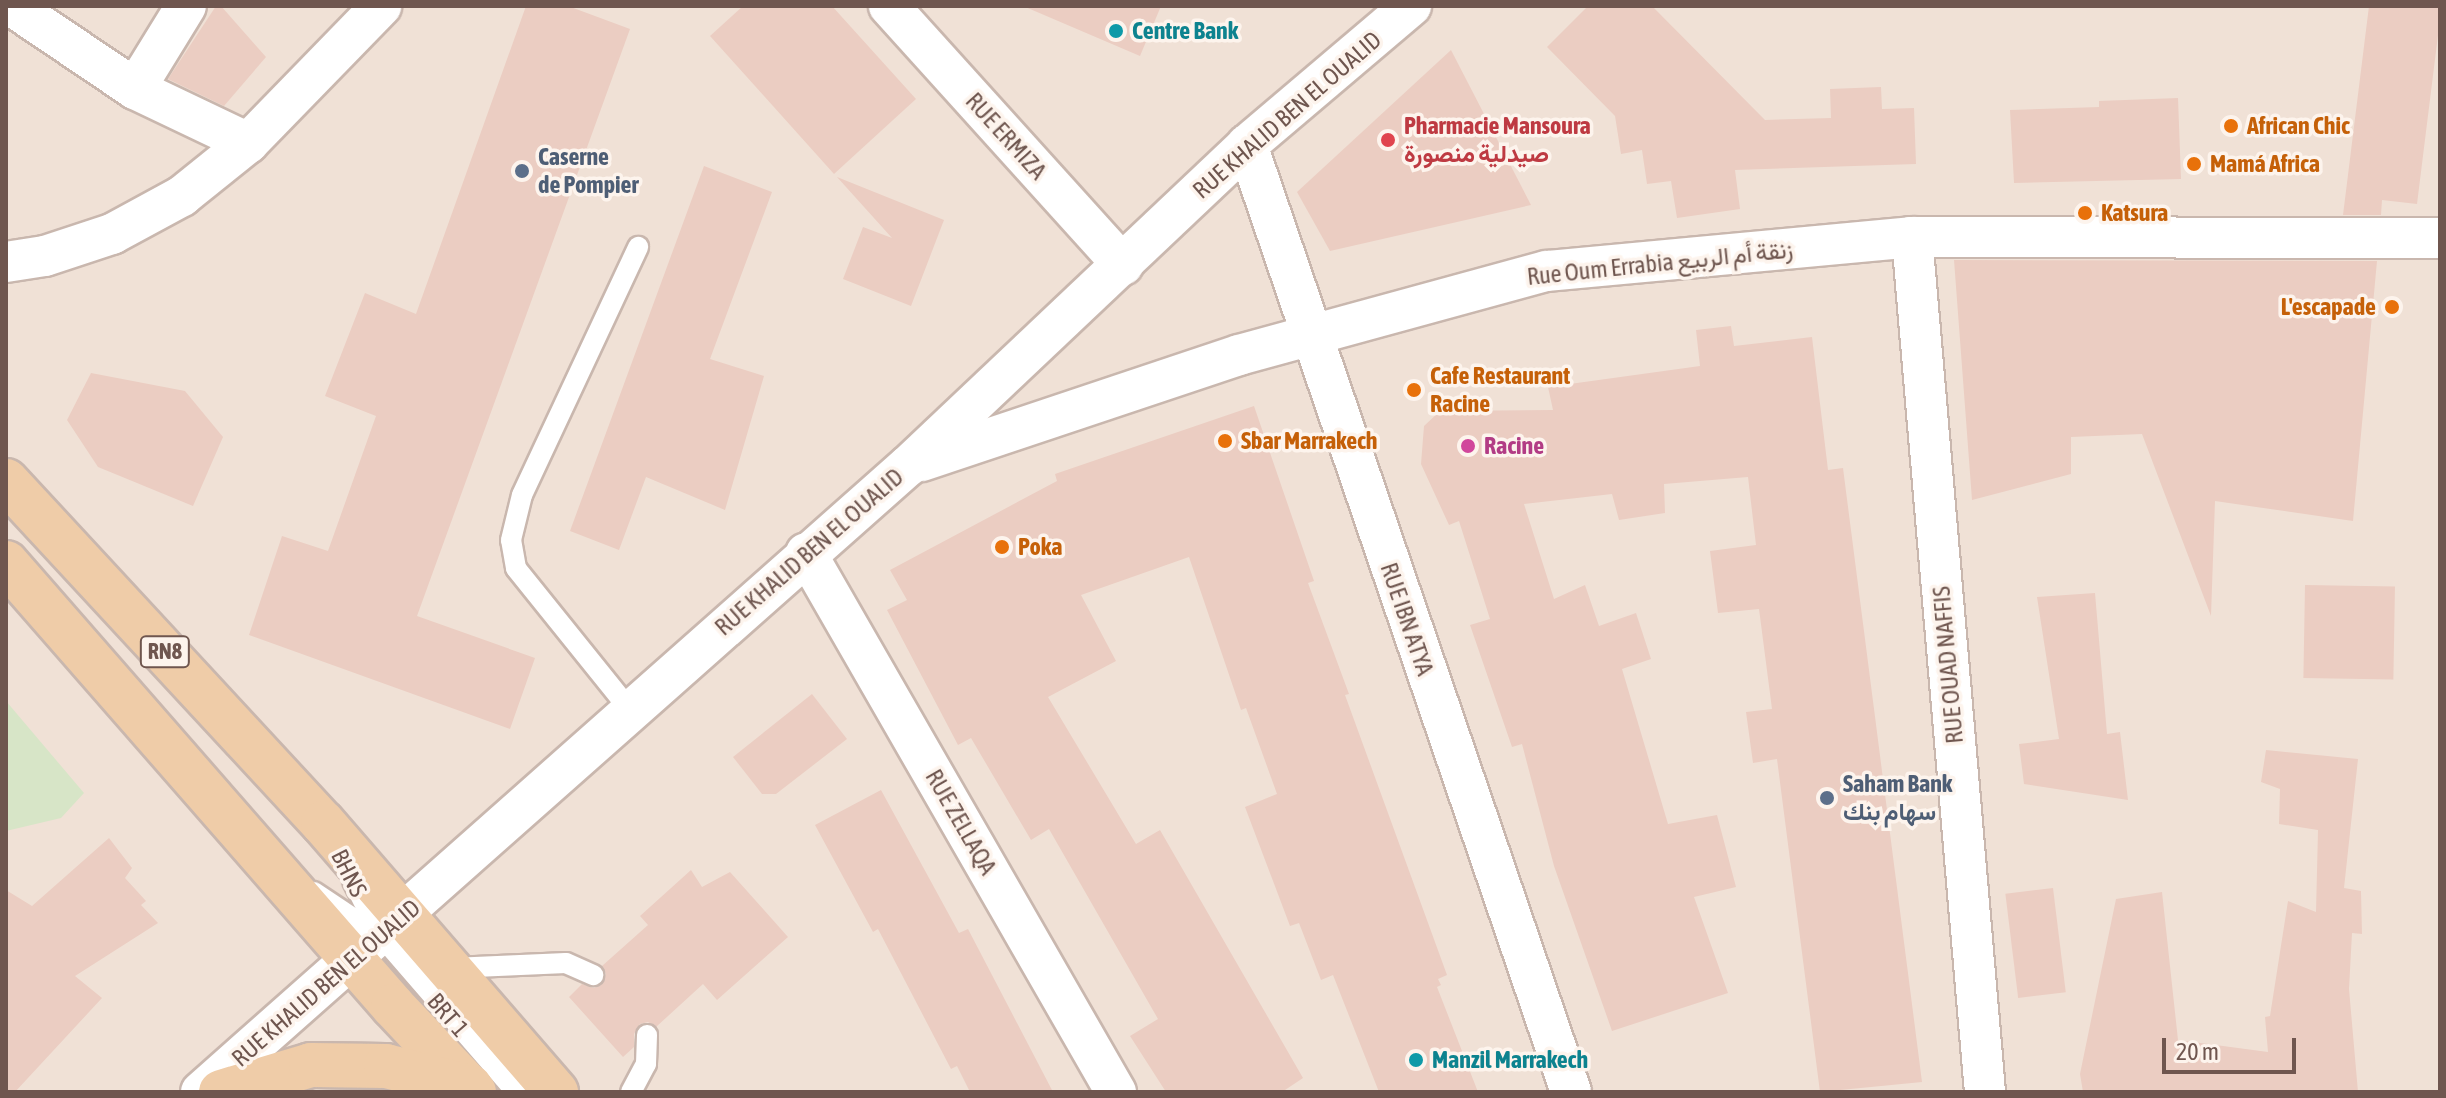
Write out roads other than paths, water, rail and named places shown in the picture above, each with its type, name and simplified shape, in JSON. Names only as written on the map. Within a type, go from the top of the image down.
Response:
[{"type":"main road","name":"RN8","points":[[6,481],[323,823],[379,937],[472,1090]]},
{"type":"main road","name":"RN8","points":[[6,563],[274,866],[379,937],[451,968],[556,1092]]},
{"type":"main road","points":[[221,1092],[311,1065],[386,1066],[472,1090]]},
{"type":"street","points":[[12,6],[135,89],[248,143]]},
{"type":"street","points":[[135,89],[186,6]]},
{"type":"street","points":[[6,262],[82,245],[135,223],[192,189],[248,143],[381,6]]},
{"type":"street","name":"RUE ERMIZA","points":[[889,6],[1123,265]]},
{"type":"street","name":"RUE KHALID BEN EL OUALID","points":[[201,1092],[379,937],[806,553],[909,465],[1247,145],[1411,6]]},
{"type":"street","name":"RUE IBN ATYA","points":[[1247,145],[1309,334],[1571,1092]]},
{"type":"street","name":"Rue Oum Errabia زنقة أم الربيع","points":[[909,465],[1309,334],[1547,271],[1912,237],[2440,238]]},
{"type":"street","name":"RUE OUAD NAFFIS","points":[[1912,237],[1985,1092]]},
{"type":"street","name":"RUE ZELLAQA","points":[[806,553],[1116,1092]]},
{"type":"lane","points":[[630,710],[516,568],[511,540],[522,495],[638,247]]},
{"type":"lane","name":"BRT 1","points":[[379,937],[516,1092]]},
{"type":"lane","points":[[451,968],[566,963],[593,975]]},
{"type":"lane","points":[[631,1092],[646,1064],[647,1035]]},
{"type":"place","name":"Centre Bank","points":[[1116,31]]},
{"type":"place","name":"African Chic","points":[[2231,126]]},
{"type":"place","name":"Pharmacie Mansoura صيدلية منصورة","points":[[1388,140]]},
{"type":"place","name":"Mamá Africa","points":[[2194,164]]},
{"type":"place","name":"Caserne de Pompier","points":[[522,171]]},
{"type":"place","name":"Katsura","points":[[2085,213]]},
{"type":"place","name":"L'escapade","points":[[2392,307]]},
{"type":"place","name":"Cafe Restaurant Racine","points":[[1414,390]]},
{"type":"place","name":"Sbar Marrakech","points":[[1225,441]]},
{"type":"place","name":"Racine","points":[[1468,446]]},
{"type":"place","name":"Poka","points":[[1002,547]]},
{"type":"place","name":"Saham Bank سهام بنك","points":[[1827,798]]},
{"type":"place","name":"Manzil Marrakech","points":[[1416,1060]]}]
